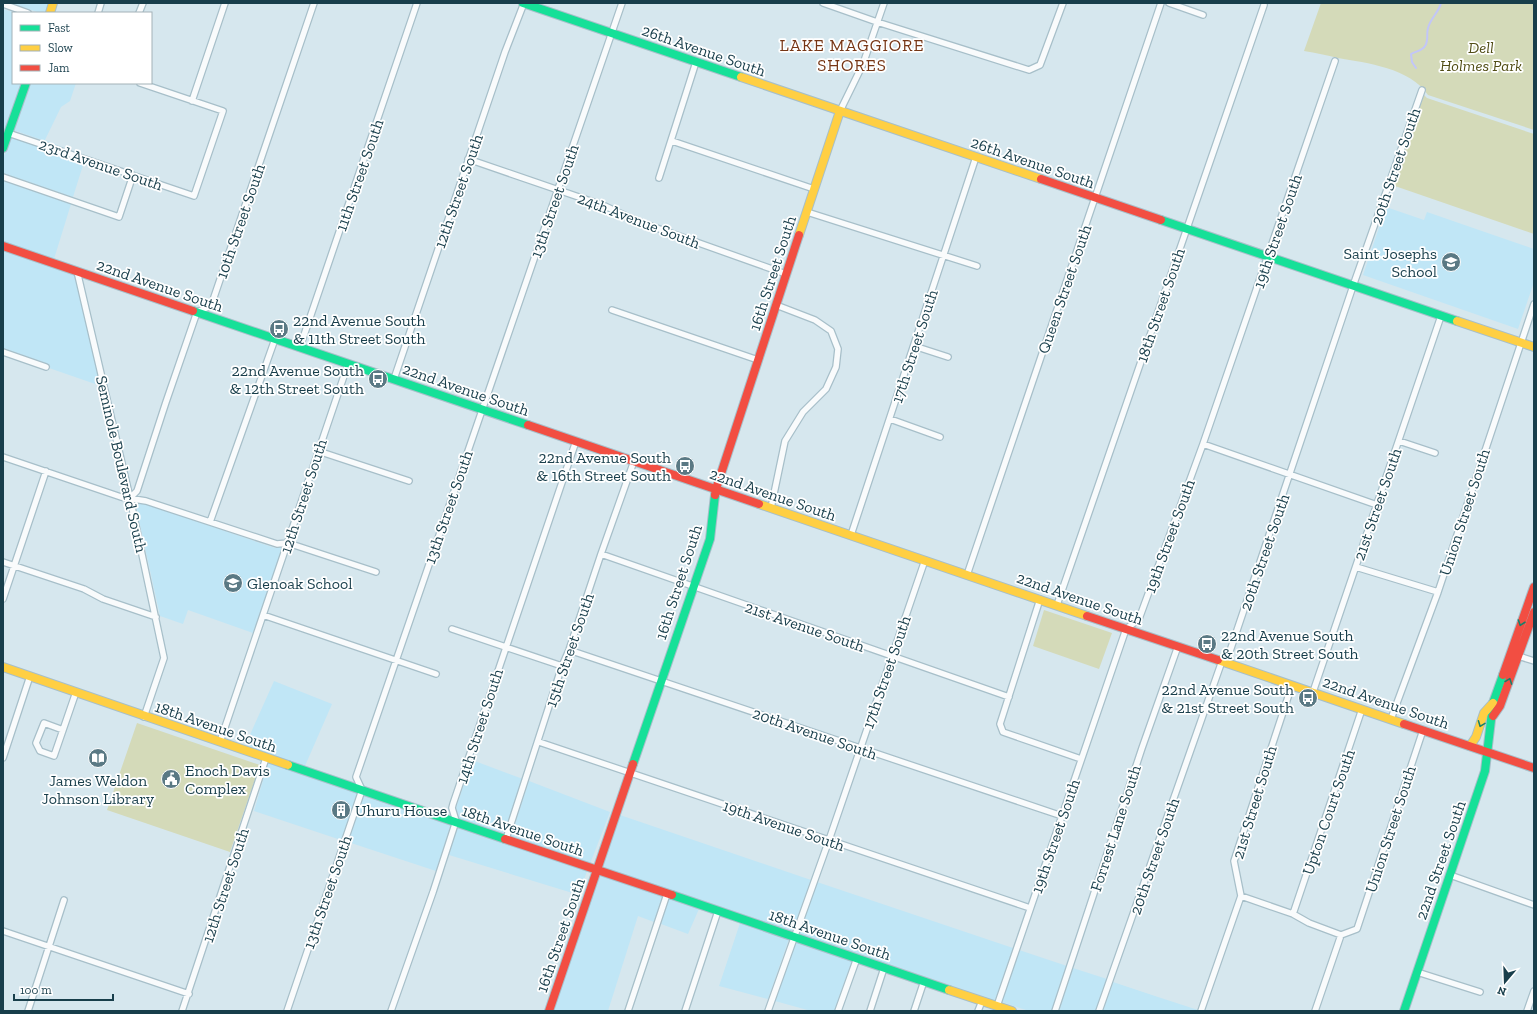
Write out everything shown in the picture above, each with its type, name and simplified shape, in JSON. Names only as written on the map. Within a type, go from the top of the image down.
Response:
[{"type":"street","points":[[143,84],[192,101],[225,3]]},
{"type":"street","name":"10th Street South","points":[[197,312],[211,306],[314,3]]},
{"type":"street","name":"11th Street South","points":[[300,347],[417,3]]},
{"type":"street","name":"26th Avenue South","points":[[524,3],[1534,347]]},
{"type":"street","name":"12th Street South","points":[[394,379],[505,52],[524,3]]},
{"type":"street","name":"13th Street South","points":[[287,1011],[362,790],[356,777],[622,3]]},
{"type":"street","points":[[823,3],[877,22],[1029,70],[1040,66],[1063,3]]},
{"type":"street","name":"16th Street South","points":[[549,1011],[629,772],[710,539],[716,489],[814,189],[840,111],[863,64],[884,3]]},
{"type":"street","name":"Queen Street South","points":[[967,575],[1161,3]]},
{"type":"street","points":[[1169,3],[1203,15]]},
{"type":"street","points":[[3,4],[25,12]]},
{"type":"street","name":"18th Street South","points":[[1057,605],[1264,5]]},
{"type":"street","name":"19th Street South","points":[[997,1006],[1126,629],[1139,619],[1203,444],[1335,61]]},
{"type":"street","points":[[660,178],[696,62]]},
{"type":"street","points":[[3,148],[26,84]]},
{"type":"street","name":"20th Street South","points":[[1100,1011],[1222,661],[1230,651],[1291,474],[1353,286],[1422,90]]},
{"type":"street","name":"23rd Avenue South","points":[[8,133],[194,196],[223,111],[192,101]]},
{"type":"street","points":[[672,140],[814,189]]},
{"type":"street","name":"17th Street South","points":[[851,535],[976,158]]},
{"type":"street","name":"24th Avenue South","points":[[468,160],[605,206],[637,222],[786,274]]},
{"type":"street","points":[[3,177],[119,217],[133,175]]},
{"type":"street","points":[[807,212],[977,266]]},
{"type":"street","name":"22nd Avenue South","points":[[3,246],[1534,768]]},
{"type":"street","name":"Seminole Boulevard South","points":[[77,272],[130,498],[164,658],[144,716]]},
{"type":"street","name":"Union Street South","points":[[1391,719],[1438,592],[1534,304]]},
{"type":"street","points":[[771,508],[785,441],[803,412],[826,389],[836,367],[838,349],[831,331],[815,320],[776,305]]},
{"type":"street","points":[[612,310],[758,360]]},
{"type":"street","points":[[130,498],[137,491],[197,312]]},
{"type":"street","name":"21st Street South","points":[[1313,692],[1441,316]]},
{"type":"street","points":[[210,522],[275,339]]},
{"type":"street","points":[[914,346],[948,357]]},
{"type":"street","points":[[3,352],[46,367]]},
{"type":"street","name":"12th Street South","points":[[220,742],[348,364]]},
{"type":"street","points":[[890,419],[940,437]]},
{"type":"street","name":"14th Street South","points":[[391,1011],[433,892],[456,821],[452,808],[576,441]]},
{"type":"street","points":[[1399,441],[1435,453]]},
{"type":"street","points":[[1203,444],[1377,505]]},
{"type":"street","points":[[318,451],[409,481]]},
{"type":"street","points":[[3,457],[122,497],[146,500],[277,544],[288,543],[376,572]]},
{"type":"street","name":"15th Street South","points":[[506,839],[539,742],[562,666],[569,650],[634,461]]},
{"type":"street","points":[[3,599],[46,471]]},
{"type":"street","name":"21st Avenue South","points":[[601,554],[1009,697]]},
{"type":"street","name":"17th Street South","points":[[768,1011],[829,840],[925,560]]},
{"type":"street","points":[[3,562],[84,589],[103,599],[156,617]]},
{"type":"street","points":[[1356,567],[1438,592]]},
{"type":"street","name":"22nd Street South","points":[[1493,716],[1500,706],[1534,586]]},
{"type":"street","points":[[1040,599],[1000,724],[1003,732],[1081,759]]},
{"type":"street","name":"22nd Street South","points":[[1404,1011],[1485,771],[1493,716],[1493,703],[1534,612]]},
{"type":"street","points":[[263,615],[436,674]]},
{"type":"street","points":[[452,629],[562,666]]},
{"type":"street","name":"Forrest Lane South","points":[[1055,1011],[1142,748],[1178,646]]},
{"type":"street","name":"20th Avenue South","points":[[569,650],[1062,816]]},
{"type":"street","points":[[1515,654],[1534,661]]},
{"type":"street","name":"18th Avenue South","points":[[3,666],[266,758],[456,821],[1012,1011]]},
{"type":"street","points":[[3,758],[30,676]]},
{"type":"street","name":"21st Street South","points":[[1241,896],[1234,861],[1292,685]]},
{"type":"street","points":[[63,730],[44,723],[36,743],[40,751],[54,756],[63,730],[76,692]]},
{"type":"street","points":[[1470,746],[1476,737],[1484,713],[1493,703]]},
{"type":"street","name":"Upton Court South","points":[[1293,914],[1362,709]]},
{"type":"street","name":"Union Street South","points":[[1341,935],[1357,929],[1423,730]]},
{"type":"street","name":"19th Avenue South","points":[[539,742],[1030,908]]},
{"type":"street","name":"12th Street South","points":[[182,1011],[266,758]]},
{"type":"street","points":[[1450,875],[1534,905]]},
{"type":"street","points":[[628,1011],[667,894]]},
{"type":"street","points":[[1201,1011],[1241,896],[1293,914],[1309,923],[1341,935],[1315,1011]]},
{"type":"street","points":[[28,1011],[64,900]]},
{"type":"street","points":[[685,1011],[718,911]]},
{"type":"street","points":[[3,931],[188,994]]},
{"type":"street","points":[[838,1011],[857,958]]},
{"type":"street","points":[[870,1011],[884,968]]},
{"type":"street","points":[[1417,972],[1480,992]]},
{"type":"street","points":[[914,1011],[924,981]]},
{"type":"street","points":[[1527,1011],[1534,990]]},
{"type":"street","points":[[978,1011],[982,1001]]},
{"type":"shaded area","points":[[11,3],[50,3],[46,12],[37,12]]},
{"type":"shaded area","points":[[3,9],[13,12],[12,84],[22,84],[3,138]]},
{"type":"shaded area","points":[[29,84],[76,84],[70,101],[61,107],[45,140],[68,149],[13,130]]},
{"type":"shaded area","points":[[10,137],[84,162],[73,197],[3,173],[3,159]]},
{"type":"shaded area","points":[[3,181],[71,204],[54,259],[3,242]]},
{"type":"shaded area","name":"Saint Josephs School","points":[[1386,207],[1424,220],[1427,212],[1534,249],[1534,282],[1518,329],[1363,275]]},
{"type":"shaded area","points":[[3,250],[75,275],[101,386],[49,368],[50,365],[3,348]]},
{"type":"shaded area","points":[[135,502],[145,504],[275,548],[283,547],[253,633],[188,610],[183,624],[160,616]]},
{"type":"shaded area","points":[[274,681],[332,704],[305,766],[343,779],[245,746]]},
{"type":"shaded area","points":[[472,760],[523,779],[504,834],[459,818],[456,808]]},
{"type":"shaded area","points":[[268,763],[358,792],[341,840],[254,811]]},
{"type":"shaded area","points":[[529,781],[610,812],[590,864],[511,836]]},
{"type":"shaded area","points":[[364,794],[451,824],[436,871],[348,842]]},
{"type":"shaded area","points":[[617,814],[811,880],[792,932],[596,866]]},
{"type":"shaded area","points":[[458,826],[587,871],[579,895],[449,855]]},
{"type":"shaded area","points":[[594,873],[663,897],[654,922],[638,916],[608,1011],[548,1011]]},
{"type":"shaded area","points":[[817,882],[1013,948],[995,1000],[798,934]]},
{"type":"shaded area","points":[[669,899],[699,909],[688,934],[661,924]]},
{"type":"shaded area","points":[[740,923],[789,939],[768,999],[719,986]]},
{"type":"shaded area","points":[[796,941],[852,961],[834,1011],[811,1011],[775,1001]]},
{"type":"shaded area","points":[[1019,950],[1067,966],[1052,1011],[1029,1011],[1002,1002]]},
{"type":"shaded area","points":[[1073,968],[1107,979],[1096,1011],[1059,1011]]},
{"type":"shaded area","points":[[1113,982],[1158,997],[1198,1010],[1103,1011]]},
{"type":"green space","name":"Dell Holmes Park","points":[[1321,3],[1534,3],[1534,130],[1428,95],[1420,86],[1410,79],[1387,68],[1304,51]]},
{"type":"green space","points":[[1424,95],[1427,98],[1534,134],[1534,234],[1392,185]]},
{"type":"green space","points":[[1044,610],[1112,633],[1099,669],[1033,646]]},
{"type":"green space","points":[[137,723],[260,765],[230,852],[107,810]]},
{"type":"waterway","points":[[1416,68],[1412,62],[1411,54],[1424,48],[1427,42],[1427,31],[1429,25],[1441,3]]},
{"type":"traffic: fast","points":[[523,3],[741,77]]},
{"type":"traffic: fast","points":[[3,148],[26,84]]},
{"type":"traffic: fast","points":[[1161,220],[1457,321]]},
{"type":"traffic: fast","points":[[193,311],[528,425]]},
{"type":"traffic: fast","points":[[633,764],[710,539],[715,495]]},
{"type":"traffic: fast","points":[[1404,1011],[1485,771],[1493,703],[1503,675]]},
{"type":"traffic: fast","points":[[288,765],[505,839]]},
{"type":"traffic: fast","points":[[672,895],[949,990]]},
{"type":"traffic: slow","points":[[50,12],[53,3]]},
{"type":"traffic: slow","points":[[741,77],[1041,179]]},
{"type":"traffic: slow","points":[[799,235],[840,111]]},
{"type":"traffic: slow","points":[[1457,321],[1534,347]]},
{"type":"traffic: slow","points":[[759,504],[1087,616]]},
{"type":"traffic: slow","points":[[1218,660],[1404,724]]},
{"type":"traffic: slow","points":[[3,667],[288,765]]},
{"type":"traffic: slow","points":[[1470,746],[1476,737],[1484,713],[1493,703]]},
{"type":"traffic: slow","points":[[949,990],[1012,1011]]},
{"type":"traffic: jam","points":[[1041,179],[1161,220]]},
{"type":"traffic: jam","points":[[715,495],[799,235]]},
{"type":"traffic: jam","points":[[3,246],[193,311]]},
{"type":"traffic: jam","points":[[528,425],[759,504]]},
{"type":"traffic: jam","points":[[1503,675],[1534,587]]},
{"type":"traffic: jam","points":[[1493,716],[1500,706],[1534,612]]},
{"type":"traffic: jam","points":[[1087,616],[1218,660]]},
{"type":"traffic: jam","points":[[1404,724],[1534,768]]},
{"type":"traffic: jam","points":[[549,1011],[633,764]]},
{"type":"traffic: jam","points":[[505,839],[672,895]]},
{"type":"place","name":"Saint Josephs School","points":[[1451,262]]},
{"type":"place","name":"22nd Avenue South & 11th Street South","points":[[279,329]]},
{"type":"place","name":"22nd Avenue South & 12th Street South","points":[[378,379]]},
{"type":"place","name":"22nd Avenue South & 16th Street South","points":[[685,466]]},
{"type":"place","name":"Glenoak School","points":[[233,583]]},
{"type":"place","name":"22nd Avenue South & 20th Street South","points":[[1207,644]]},
{"type":"place","name":"22nd Avenue South & 21st Street South","points":[[1308,698]]},
{"type":"place","name":"James Weldon Johnson Library","points":[[98,758]]},
{"type":"place","name":"Enoch Davis Complex","points":[[171,779]]},
{"type":"place","name":"Uhuru House","points":[[341,810]]},
{"type":"district","name":"LAKE MAGGIORE SHORES","points":[[852,55]]}]
